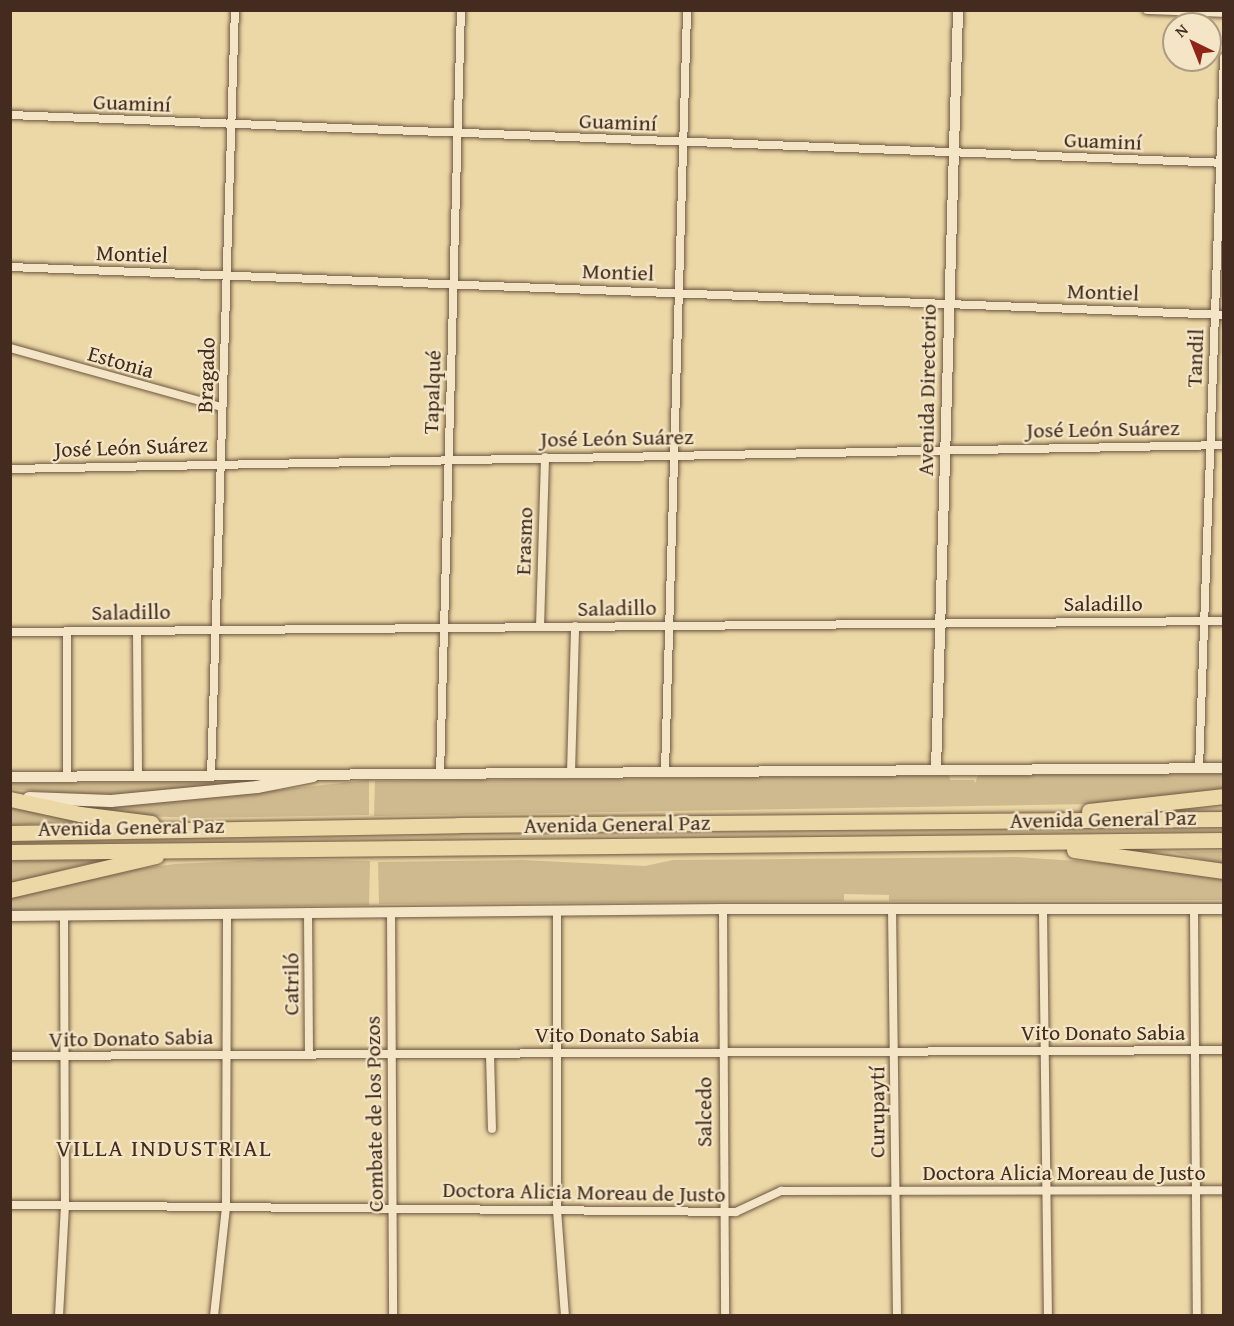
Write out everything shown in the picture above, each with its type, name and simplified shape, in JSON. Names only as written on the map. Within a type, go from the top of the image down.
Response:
[{"type":"highway","points":[[1004,819],[1224,796]]},
{"type":"highway","points":[[10,798],[80,814],[201,829]]},
{"type":"highway","name":"Avenida General Paz","points":[[17,833],[1004,819],[1224,819]]},
{"type":"highway","name":"Avenida General Paz","points":[[15,852],[203,848],[1224,840]]},
{"type":"highway","points":[[1014,843],[1224,871]]},
{"type":"highway","points":[[10,890],[109,865],[203,848]]},
{"type":"main road","points":[[10,798],[111,801],[235,789],[314,776]]},
{"type":"street","name":"Bragado","points":[[211,776],[235,10]]},
{"type":"street","name":"Tapalqué","points":[[440,775],[461,10]]},
{"type":"street","points":[[665,771],[687,10]]},
{"type":"street","name":"Avenida Directorio","points":[[936,770],[958,10]]},
{"type":"street","points":[[1147,10],[1224,13]]},
{"type":"street","name":"Tandil","points":[[1199,769],[1210,444],[1219,315],[1224,57]]},
{"type":"street","name":"Guaminí","points":[[10,116],[1222,163]]},
{"type":"street","name":"Montiel","points":[[10,267],[1219,315]]},
{"type":"street","name":"Estonia","points":[[10,348],[222,407]]},
{"type":"street","name":"José León Suárez","points":[[10,469],[221,462],[1224,445]]},
{"type":"street","name":"Erasmo","points":[[540,627],[545,457]]},
{"type":"street","name":"Saladillo","points":[[10,632],[1224,621]]},
{"type":"street","points":[[572,773],[575,626]]},
{"type":"street","points":[[137,630],[138,777]]},
{"type":"street","points":[[67,631],[67,778]]},
{"type":"street","points":[[10,777],[1224,768]]},
{"type":"street","points":[[10,916],[892,908],[1224,909]]},
{"type":"street","name":"Curupaytí","points":[[892,908],[897,1316]]},
{"type":"street","name":"Salcedo","points":[[723,909],[725,1316]]},
{"type":"street","points":[[1194,909],[1197,1316]]},
{"type":"street","points":[[1043,910],[1048,1316]]},
{"type":"street","points":[[557,911],[557,1210],[565,1316]]},
{"type":"street","name":"Catriló","points":[[308,912],[309,1055]]},
{"type":"street","name":"Combate de los Pozos","points":[[391,912],[393,1316]]},
{"type":"street","points":[[59,1316],[65,1206],[64,915]]},
{"type":"street","points":[[214,1316],[226,1207],[227,915]]},
{"type":"street","name":"Vito Donato Sabia","points":[[10,1056],[64,1058],[895,1050],[1045,1052],[1224,1050]]},
{"type":"street","points":[[490,1054],[492,1129]]},
{"type":"street","name":"Doctora Alicia Moreau de Justo","points":[[10,1206],[741,1211],[781,1191],[1224,1190]]},
{"type":"shaded area","points":[[1223,774],[1223,791],[1090,804],[374,816],[375,781],[949,775],[950,780],[974,780],[975,783],[978,775]]},
{"type":"shaded area","points":[[369,780],[369,815],[194,818],[122,815],[55,804],[239,794]]},
{"type":"shaded area","points":[[231,782],[231,785],[191,790],[95,796],[11,789],[10,783]]},
{"type":"shaded area","points":[[10,807],[93,821],[11,825]]},
{"type":"shaded area","points":[[1223,851],[1223,865],[1173,852]]},
{"type":"shaded area","points":[[1017,857],[1150,866],[1223,878],[1224,900],[889,901],[889,895],[844,894],[844,901],[379,904],[378,862],[522,860],[645,866],[673,860]]},
{"type":"shaded area","points":[[281,859],[370,861],[369,905],[11,910],[10,894],[113,872],[175,864]]},
{"type":"shaded area","points":[[103,860],[66,869],[11,885],[10,861]]},
{"type":"district","name":"VILLA INDUSTRIAL","points":[[164,1148]]}]
